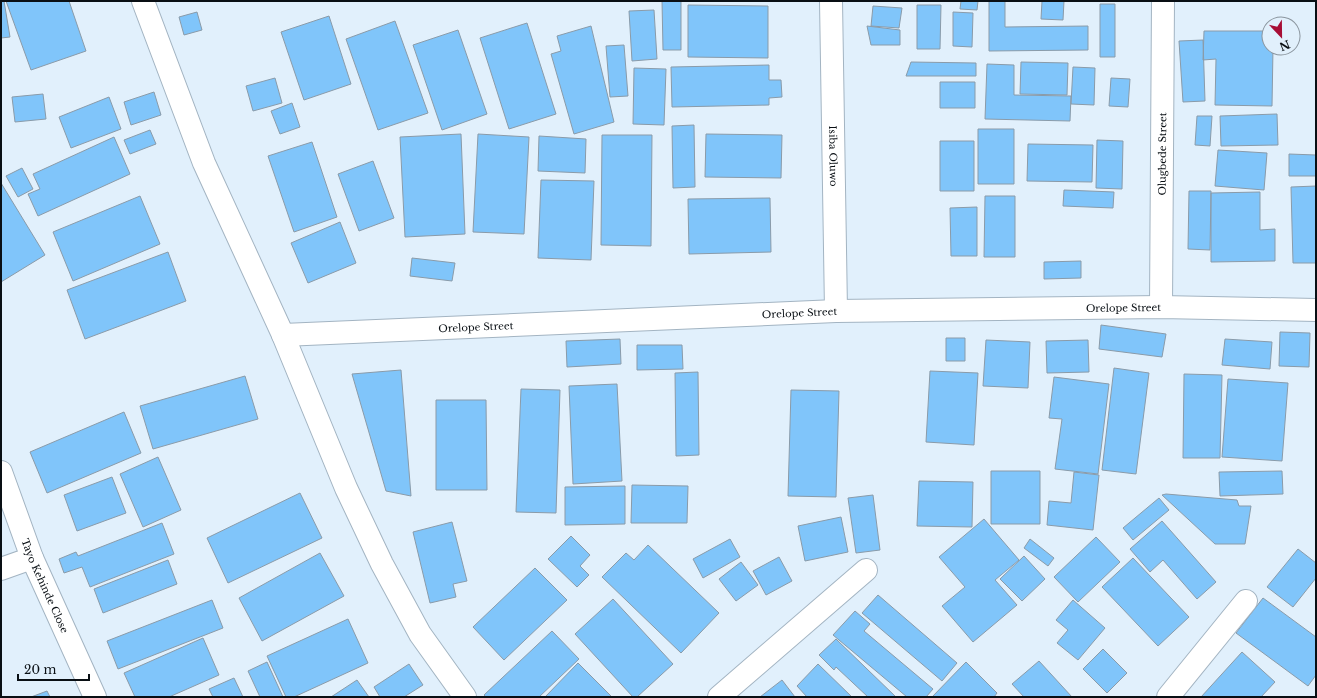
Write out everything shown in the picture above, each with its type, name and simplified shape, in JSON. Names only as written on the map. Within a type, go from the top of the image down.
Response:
[{"type":"street","points":[[143,1],[204,163],[283,335],[346,488],[382,564],[420,634],[465,697]]},
{"type":"street","name":"Isiba Oluwo","points":[[831,1],[836,311]]},
{"type":"street","name":"Olugbede Street","points":[[1161,307],[1163,1]]},
{"type":"street","name":"Orelope Street","points":[[283,335],[836,311],[1161,307],[1316,310]]},
{"type":"street","name":"Tayo Kehinde Close","points":[[1,472],[32,558],[95,697]]},
{"type":"street","points":[[1,569],[32,558]]},
{"type":"street","points":[[719,697],[866,570]]},
{"type":"street","points":[[1168,697],[1246,601]]},
{"type":"building","points":[[1,1],[4,1],[10,37],[1,38]]},
{"type":"building","points":[[6,1],[69,1],[86,51],[31,70]]},
{"type":"building","points":[[662,1],[681,1],[681,50],[663,50]]},
{"type":"building","points":[[961,1],[978,1],[977,10],[960,9]]},
{"type":"building","points":[[989,1],[1005,1],[1005,27],[1088,26],[1088,50],[989,51]]},
{"type":"building","points":[[1042,1],[1064,1],[1063,20],[1041,19]]},
{"type":"building","points":[[1100,4],[1115,4],[1115,57],[1100,57]]},
{"type":"building","points":[[688,5],[768,6],[768,58],[688,57]]},
{"type":"building","points":[[917,5],[941,5],[940,49],[917,49]]},
{"type":"building","points":[[873,6],[902,8],[899,28],[871,26]]},
{"type":"building","points":[[654,10],[657,59],[632,61],[629,11]]},
{"type":"building","points":[[197,12],[202,30],[184,35],[179,17]]},
{"type":"building","points":[[953,12],[973,13],[972,47],[953,46]]},
{"type":"building","points":[[329,16],[351,84],[304,100],[281,32]]},
{"type":"building","points":[[395,21],[428,113],[378,130],[346,39]]},
{"type":"building","points":[[527,23],[556,114],[509,129],[480,38]]},
{"type":"building","points":[[591,26],[614,122],[574,134],[551,54],[561,51],[557,36]]},
{"type":"building","points":[[867,26],[900,30],[900,45],[871,45]]},
{"type":"building","points":[[458,30],[487,114],[442,130],[413,45]]},
{"type":"building","points":[[1204,31],[1261,31],[1261,56],[1273,56],[1272,106],[1215,105],[1216,59],[1203,60]]},
{"type":"building","points":[[1203,40],[1205,101],[1183,102],[1179,41]]},
{"type":"building","points":[[624,45],[628,96],[610,97],[606,46]]},
{"type":"building","points":[[911,62],[976,63],[976,76],[906,76]]},
{"type":"building","points":[[1021,62],[1068,63],[1067,95],[1020,94]]},
{"type":"building","points":[[987,64],[1014,65],[1014,95],[1071,96],[1070,121],[985,119]]},
{"type":"building","points":[[769,65],[769,80],[781,80],[782,97],[769,98],[769,105],[672,107],[671,67]]},
{"type":"building","points":[[1073,67],[1095,68],[1094,105],[1071,104]]},
{"type":"building","points":[[634,68],[666,69],[664,125],[633,124]]},
{"type":"building","points":[[275,78],[282,103],[253,111],[246,86]]},
{"type":"building","points":[[1111,78],[1130,79],[1128,107],[1109,106]]},
{"type":"building","points":[[940,82],[975,82],[975,108],[940,108]]},
{"type":"building","points":[[154,92],[161,115],[131,125],[124,102]]},
{"type":"building","points":[[43,94],[46,119],[15,122],[12,97]]},
{"type":"building","points":[[109,97],[121,129],[71,148],[59,117]]},
{"type":"building","points":[[292,103],[300,127],[280,134],[271,111]]},
{"type":"building","points":[[1277,114],[1278,145],[1221,146],[1220,116]]},
{"type":"building","points":[[1197,116],[1212,116],[1210,146],[1195,145]]},
{"type":"building","points":[[694,125],[695,187],[673,188],[672,126]]},
{"type":"building","points":[[978,129],[1014,129],[1014,184],[978,184]]},
{"type":"building","points":[[150,130],[156,144],[130,154],[124,140]]},
{"type":"building","points":[[461,134],[465,234],[405,237],[400,137]]},
{"type":"building","points":[[478,134],[529,137],[524,234],[473,232]]},
{"type":"building","points":[[706,134],[782,135],[781,178],[705,177]]},
{"type":"building","points":[[602,135],[652,135],[651,246],[601,245]]},
{"type":"building","points":[[539,136],[586,139],[585,173],[538,171]]},
{"type":"building","points":[[114,137],[130,174],[38,216],[28,194],[40,189],[33,174]]},
{"type":"building","points":[[1097,140],[1123,141],[1122,189],[1096,188]]},
{"type":"building","points":[[940,141],[974,141],[974,191],[940,191]]},
{"type":"building","points":[[312,142],[337,217],[294,232],[268,156]]},
{"type":"building","points":[[1028,144],[1093,145],[1092,182],[1027,181]]},
{"type":"building","points":[[1218,150],[1267,153],[1264,190],[1215,186]]},
{"type":"building","points":[[1289,154],[1316,155],[1316,176],[1289,176]]},
{"type":"building","points":[[373,161],[394,218],[359,231],[338,174]]},
{"type":"building","points":[[22,168],[33,189],[18,197],[6,176]]},
{"type":"building","points":[[541,180],[594,181],[591,260],[538,258]]},
{"type":"building","points":[[1,183],[45,255],[1,282]]},
{"type":"building","points":[[1316,186],[1316,263],[1293,263],[1291,187]]},
{"type":"building","points":[[1064,190],[1114,192],[1113,208],[1063,206]]},
{"type":"building","points":[[1189,191],[1211,191],[1210,250],[1188,249]]},
{"type":"building","points":[[1260,192],[1260,230],[1275,229],[1275,261],[1211,262],[1211,193]]},
{"type":"building","points":[[140,196],[160,244],[73,281],[53,232]]},
{"type":"building","points":[[985,196],[1015,196],[1015,257],[984,257]]},
{"type":"building","points":[[770,198],[771,252],[689,254],[688,199]]},
{"type":"building","points":[[977,207],[977,256],[951,256],[950,208]]},
{"type":"building","points":[[340,222],[356,263],[308,283],[291,243]]},
{"type":"building","points":[[168,252],[186,301],[85,339],[67,290]]},
{"type":"building","points":[[412,258],[455,263],[452,281],[410,276]]},
{"type":"building","points":[[1081,261],[1081,278],[1044,279],[1044,262]]},
{"type":"building","points":[[1101,325],[1166,334],[1162,357],[1099,349]]},
{"type":"building","points":[[1280,332],[1310,333],[1309,367],[1279,366]]},
{"type":"building","points":[[946,338],[965,338],[965,361],[946,361]]},
{"type":"building","points":[[620,339],[621,364],[567,367],[566,341]]},
{"type":"building","points":[[1225,339],[1272,342],[1270,369],[1222,365]]},
{"type":"building","points":[[986,340],[1030,342],[1028,388],[983,386]]},
{"type":"building","points":[[1088,340],[1089,372],[1047,373],[1046,341]]},
{"type":"building","points":[[637,345],[682,345],[683,369],[637,370]]},
{"type":"building","points":[[1114,368],[1149,373],[1136,474],[1102,470]]},
{"type":"building","points":[[401,370],[411,496],[386,491],[352,374]]},
{"type":"building","points":[[930,371],[978,373],[974,445],[926,442]]},
{"type":"building","points":[[698,372],[699,455],[676,456],[675,373]]},
{"type":"building","points":[[1184,374],[1222,375],[1220,458],[1183,458]]},
{"type":"building","points":[[245,376],[258,419],[153,449],[140,406]]},
{"type":"building","points":[[1054,377],[1109,384],[1098,474],[1055,469],[1062,419],[1049,418]]},
{"type":"building","points":[[1228,379],[1288,383],[1282,461],[1222,457]]},
{"type":"building","points":[[617,384],[622,481],[573,484],[569,386]]},
{"type":"building","points":[[521,389],[560,390],[556,513],[516,512]]},
{"type":"building","points":[[791,390],[839,391],[836,497],[788,496]]},
{"type":"building","points":[[436,400],[486,400],[487,490],[436,490]]},
{"type":"building","points":[[124,412],[141,453],[47,493],[30,452]]},
{"type":"building","points":[[158,457],[181,510],[143,527],[120,474]]},
{"type":"building","points":[[991,471],[1040,471],[1040,524],[991,524]]},
{"type":"building","points":[[1282,471],[1283,494],[1220,496],[1219,472]]},
{"type":"building","points":[[1074,472],[1099,475],[1093,530],[1047,525],[1049,501],[1071,503]]},
{"type":"building","points":[[112,477],[126,513],[77,531],[64,495]]},
{"type":"building","points":[[919,481],[973,482],[972,527],[917,526]]},
{"type":"building","points":[[632,485],[688,486],[687,523],[631,523]]},
{"type":"building","points":[[625,486],[625,524],[565,525],[565,487]]},
{"type":"building","points":[[300,493],[322,538],[228,583],[207,538]]},
{"type":"building","points":[[1166,494],[1237,500],[1239,506],[1251,506],[1245,544],[1215,544],[1162,495]]},
{"type":"building","points":[[873,495],[880,550],[856,553],[848,498]]},
{"type":"building","points":[[1159,498],[1169,510],[1133,540],[1123,528]]},
{"type":"building","points":[[841,517],[848,552],[805,561],[798,526]]},
{"type":"building","points":[[984,519],[1019,560],[995,580],[1017,605],[973,642],[942,606],[965,587],[939,557]]},
{"type":"building","points":[[1162,521],[1216,582],[1197,599],[1163,560],[1150,572],[1130,549]]},
{"type":"building","points":[[452,522],[467,581],[453,584],[456,597],[430,603],[413,532]]},
{"type":"building","points":[[162,523],[174,554],[90,587],[82,567],[64,573],[59,559],[76,552],[78,556]]},
{"type":"building","points":[[571,536],[590,555],[580,566],[589,575],[577,587],[548,559]]},
{"type":"building","points":[[1096,537],[1120,562],[1078,602],[1054,577]]},
{"type":"building","points":[[730,539],[740,557],[703,578],[693,559]]},
{"type":"building","points":[[1030,539],[1054,558],[1048,566],[1024,548]]},
{"type":"building","points":[[648,545],[719,613],[681,653],[602,577],[626,553],[634,560]]},
{"type":"building","points":[[1298,549],[1316,563],[1316,578],[1293,607],[1267,587]]},
{"type":"building","points":[[320,553],[344,596],[262,641],[239,598]]},
{"type":"building","points":[[1024,556],[1045,579],[1022,601],[1000,579]]},
{"type":"building","points":[[779,557],[792,581],[766,595],[753,571]]},
{"type":"building","points":[[1133,558],[1189,617],[1158,646],[1102,587]]},
{"type":"building","points":[[168,560],[177,584],[103,613],[94,589]]},
{"type":"building","points":[[741,562],[758,585],[736,601],[719,579]]},
{"type":"building","points":[[535,568],[567,600],[504,660],[473,627]]},
{"type":"building","points":[[878,595],[957,663],[942,681],[862,613]]},
{"type":"building","points":[[1263,598],[1316,637],[1316,675],[1308,686],[1236,633]]},
{"type":"building","points":[[613,599],[673,664],[637,697],[633,697],[575,634]]},
{"type":"building","points":[[212,600],[223,628],[118,669],[107,641]]},
{"type":"building","points":[[1073,600],[1105,628],[1078,660],[1057,643],[1068,630],[1056,620]]},
{"type":"building","points":[[855,611],[870,624],[864,631],[933,689],[926,697],[907,697],[833,635]]},
{"type":"building","points":[[348,619],[368,663],[294,697],[286,697],[267,656]]},
{"type":"building","points":[[552,631],[579,659],[539,697],[486,697],[484,695]]},
{"type":"building","points":[[203,638],[219,675],[169,697],[135,697],[124,673]]},
{"type":"building","points":[[836,639],[896,697],[868,697],[836,667],[834,670],[819,655]]},
{"type":"building","points":[[1103,649],[1127,673],[1107,693],[1083,669]]},
{"type":"building","points":[[1242,652],[1275,682],[1261,697],[1201,697]]},
{"type":"building","points":[[1039,661],[1072,697],[1024,697],[1012,684]]},
{"type":"building","points":[[267,662],[283,697],[260,697],[248,671]]},
{"type":"building","points":[[966,662],[997,693],[994,697],[932,697]]},
{"type":"building","points":[[578,663],[612,697],[545,697]]},
{"type":"building","points":[[409,664],[423,685],[404,697],[380,697],[374,687]]},
{"type":"building","points":[[818,664],[852,697],[807,697],[797,686]]},
{"type":"building","points":[[234,678],[243,697],[213,697],[209,689]]},
{"type":"building","points":[[357,680],[369,697],[331,697]]},
{"type":"building","points":[[782,680],[795,697],[760,697]]},
{"type":"building","points":[[47,691],[50,697],[31,697]]}]
